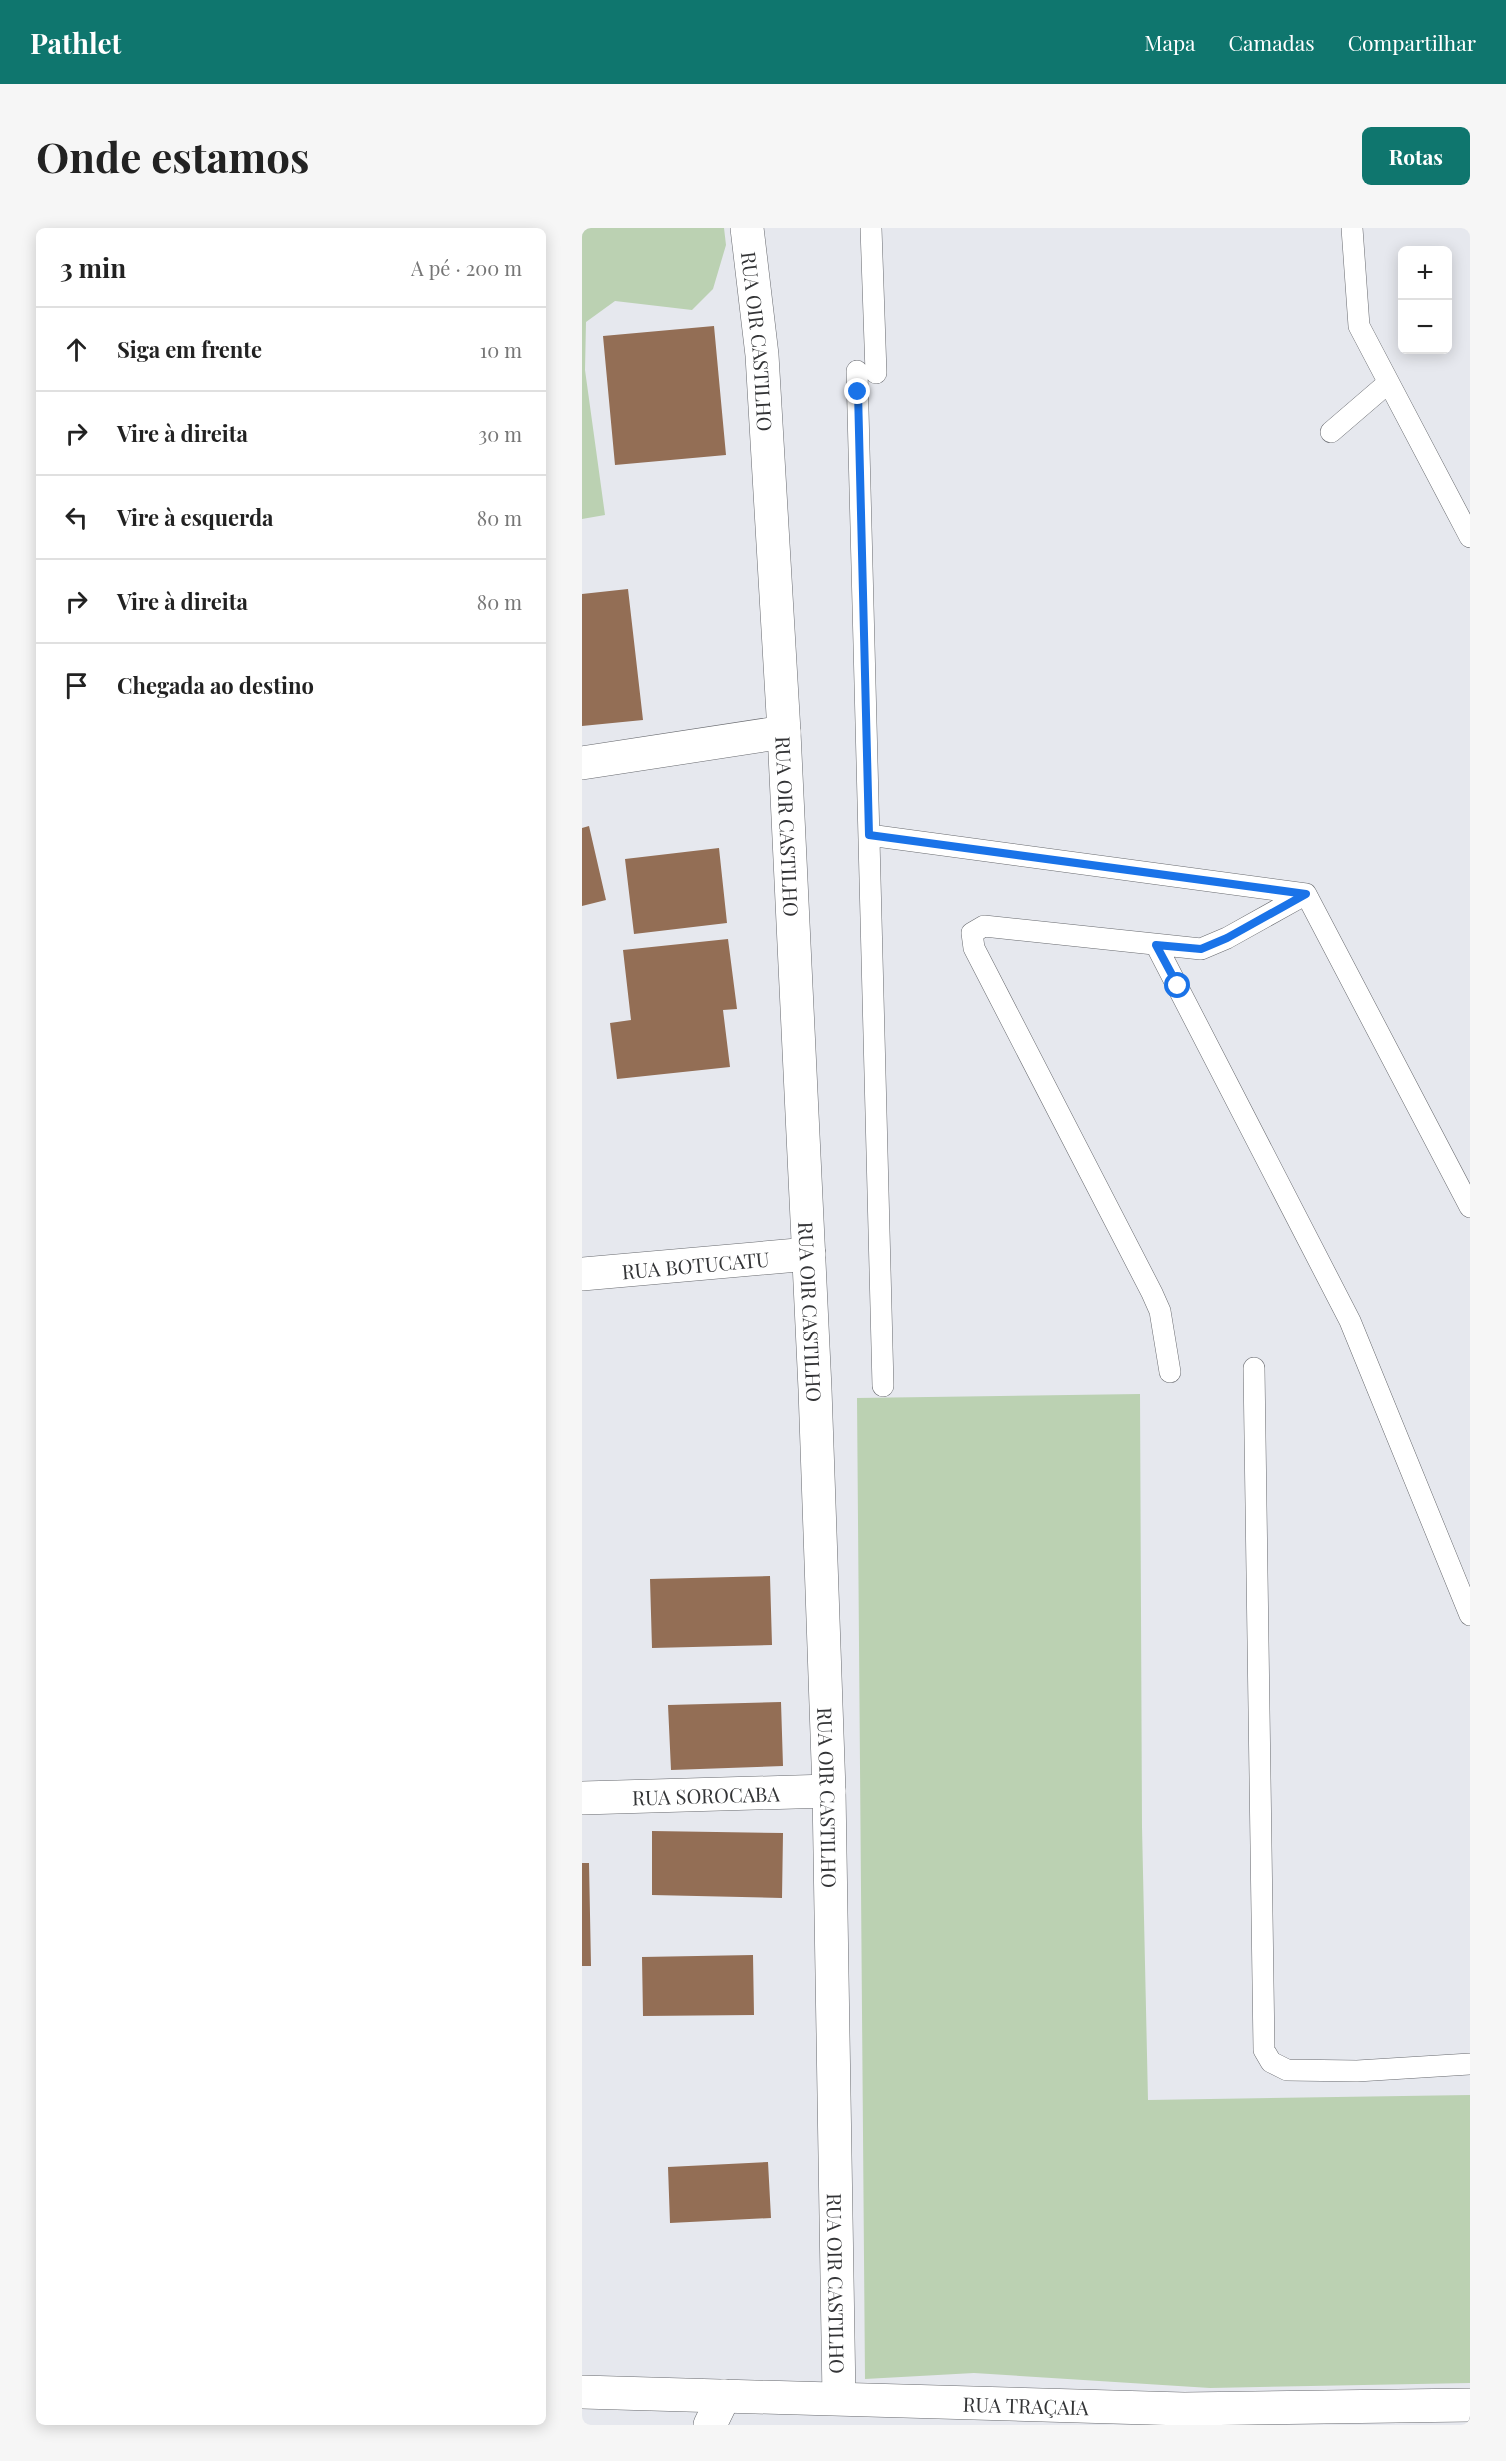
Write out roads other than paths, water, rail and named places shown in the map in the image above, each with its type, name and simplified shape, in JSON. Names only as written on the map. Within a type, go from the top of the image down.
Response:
[{"type":"street","name":"RUA OIR CASTILHO","points":[[747,228],[762,355],[784,732],[809,1254],[830,1791],[839,2398]]},
{"type":"street","points":[[582,763],[784,732]]},
{"type":"street","name":"RUA BOTUCATU","points":[[582,1274],[809,1254]]},
{"type":"street","name":"RUA SOROCABA","points":[[582,1798],[830,1791]]},
{"type":"street","name":"RUA TRAÇAIA","points":[[582,2392],[839,2398],[1180,2417],[1420,2415],[1470,2405]]},
{"type":"street","points":[[710,2425],[724,2396]]},
{"type":"lane","points":[[871,228],[867,372],[869,835],[883,1386]]},
{"type":"lane","points":[[1352,228],[1359,326],[1470,537]]},
{"type":"lane","points":[[1331,432],[1388,383]]},
{"type":"lane","points":[[869,835],[1306,894]]},
{"type":"lane","points":[[1170,1371],[1160,1311],[1152,1293],[974,948],[972,933],[984,926],[1201,949],[1227,938],[1306,894]]},
{"type":"lane","points":[[1306,894],[1470,1207]]},
{"type":"lane","points":[[1156,945],[1350,1321],[1470,1615]]},
{"type":"lane","points":[[1254,1368],[1264,2050],[1272,2062],[1287,2070],[1357,2071],[1470,2064]]}]
